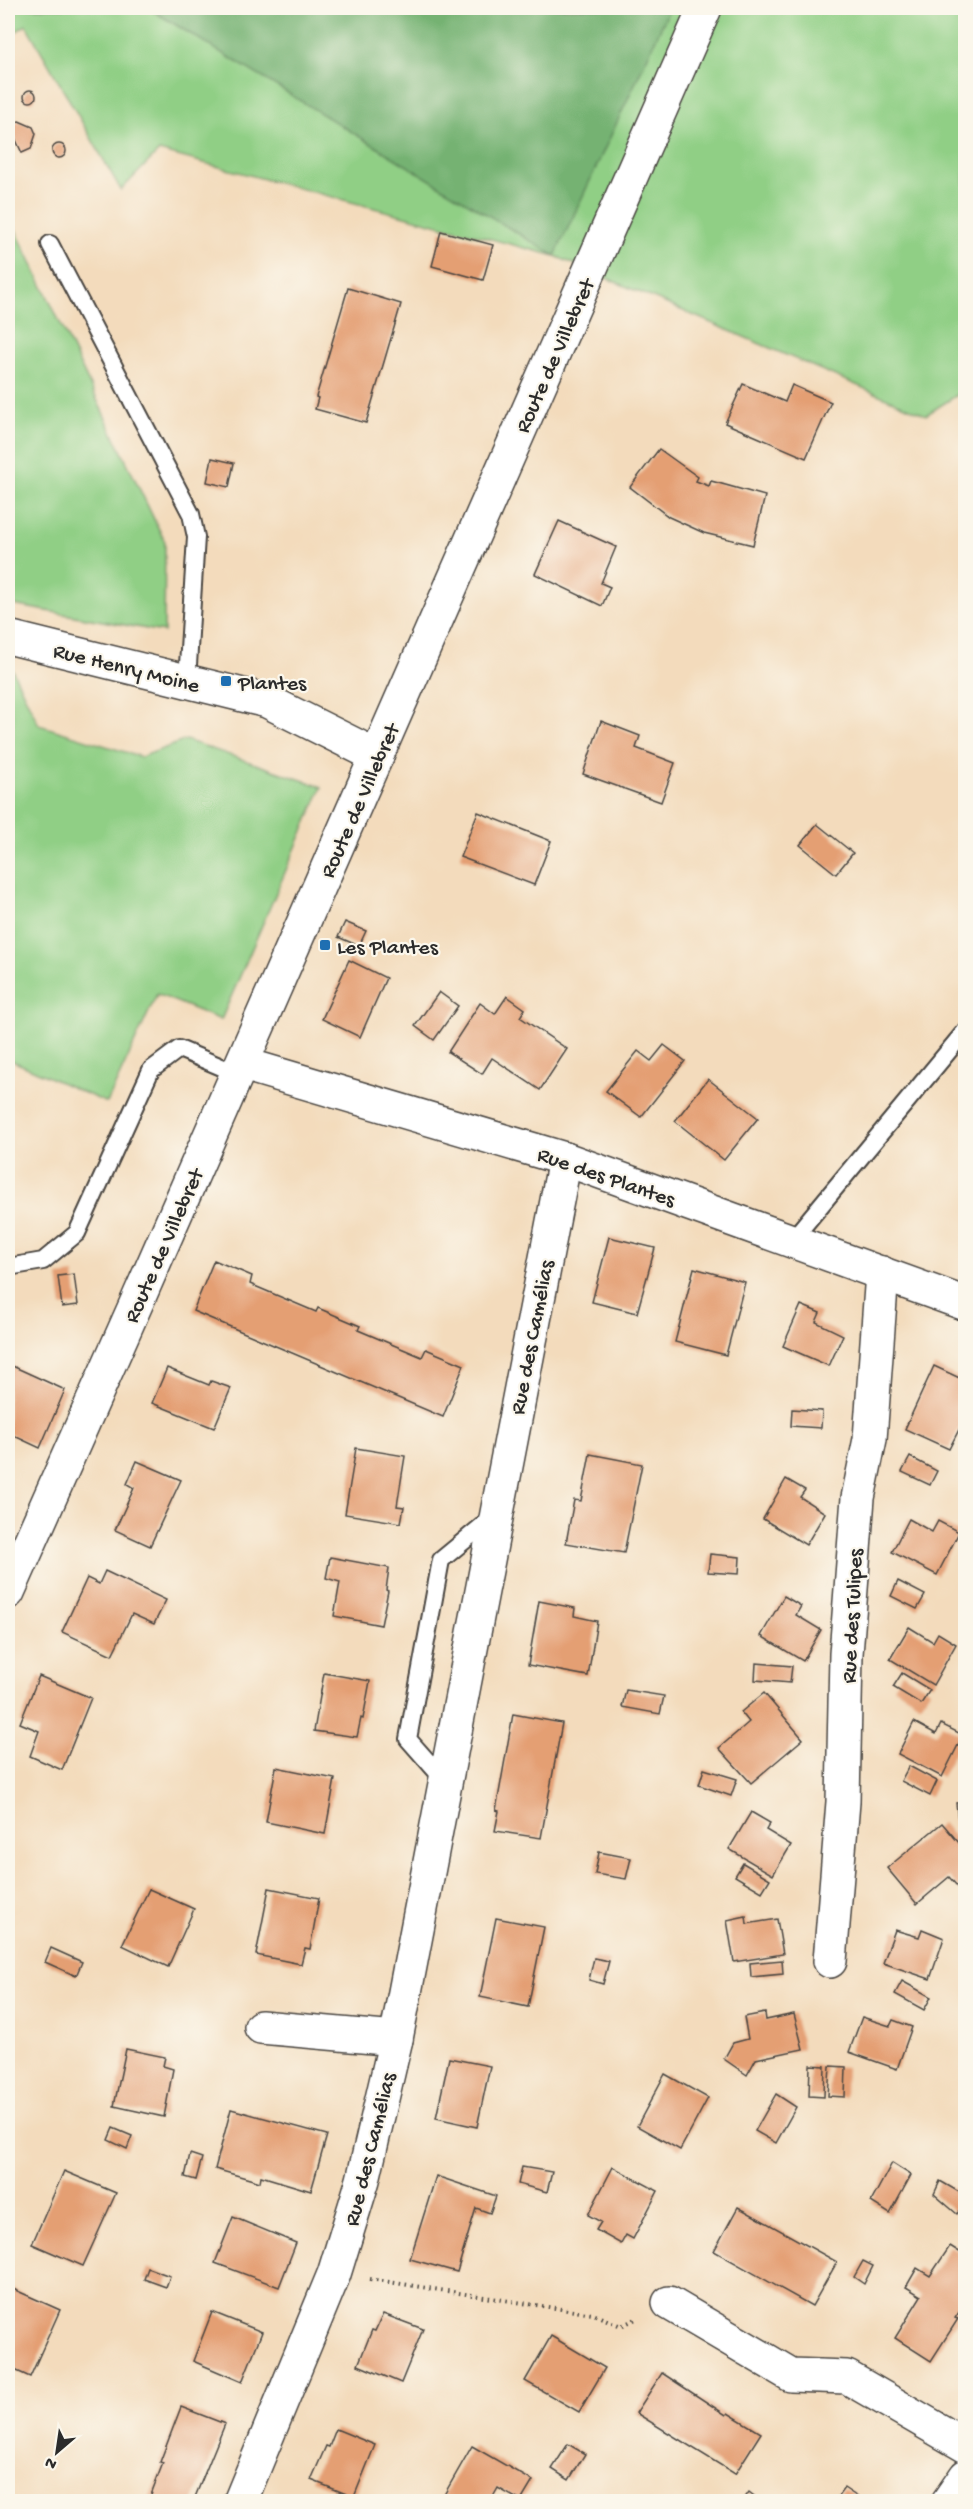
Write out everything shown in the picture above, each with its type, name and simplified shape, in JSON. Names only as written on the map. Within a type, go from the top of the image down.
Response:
[{"type":"street","name":"Route de Villebret","points":[[8,1592],[241,1069],[705,8]]},
{"type":"street","name":"Rue Henry Moine","points":[[8,637],[267,700],[378,756]]},
{"type":"street","name":"Rue des Plantes","points":[[241,1069],[565,1159],[966,1304]]},
{"type":"street","name":"Rue des Camélias","points":[[242,2501],[334,2274],[363,2180],[396,2039],[565,1159]]},
{"type":"street","name":"Rue des Tulipes","points":[[830,1961],[843,1802],[846,1654],[858,1498],[870,1439],[882,1273]]},
{"type":"street","points":[[261,2027],[396,2039]]},
{"type":"street","points":[[669,2303],[791,2375],[847,2377],[966,2446]]},
{"type":"street","points":[[948,2502],[966,2476]]},
{"type":"lane","points":[[50,244],[191,514],[196,537],[188,681]]},
{"type":"lane","points":[[792,1240],[966,1030]]},
{"type":"lane","points":[[8,1267],[43,1261],[77,1233],[151,1070],[178,1049],[241,1069]]},
{"type":"lane","points":[[445,1781],[408,1739],[441,1560],[496,1515]]},
{"type":"path","points":[[334,2274],[593,2314],[621,2326],[669,2303]]},
{"type":"green space","points":[[8,8],[965,8],[965,390],[926,415],[555,256],[159,151],[121,190],[26,25],[8,37]]},
{"type":"green space","points":[[148,8],[670,8],[555,256]]},
{"type":"green space","points":[[8,214],[165,542],[164,632],[8,604]]},
{"type":"green space","points":[[8,661],[39,725],[141,757],[186,740],[322,787],[221,1020],[157,994],[107,1103],[8,1059]]},
{"type":"building","points":[[32,90],[36,96],[32,102],[28,102],[24,94]]},
{"type":"building","points":[[19,121],[33,127],[36,134],[31,149],[22,153],[9,125]]},
{"type":"building","points":[[59,144],[64,146],[66,151],[64,156],[59,158],[54,156],[52,151],[54,146]]},
{"type":"building","points":[[441,231],[493,245],[483,280],[432,266]]},
{"type":"building","points":[[348,288],[401,304],[366,423],[315,409],[318,398],[316,397]]},
{"type":"building","points":[[743,384],[785,402],[792,385],[831,402],[806,458],[725,423]]},
{"type":"building","points":[[659,449],[698,477],[696,481],[709,486],[711,481],[765,496],[753,545],[704,533],[669,517],[630,487]]},
{"type":"building","points":[[212,458],[234,463],[229,487],[207,482]]},
{"type":"building","points":[[559,521],[616,547],[601,583],[610,587],[602,606],[535,574]]},
{"type":"building","points":[[601,721],[640,736],[636,748],[675,763],[661,802],[583,774]]},
{"type":"building","points":[[478,812],[551,841],[534,885],[460,857]]},
{"type":"building","points":[[817,824],[853,853],[836,874],[800,845]]},
{"type":"building","points":[[345,922],[366,931],[359,946],[338,937]]},
{"type":"building","points":[[349,960],[386,978],[360,1037],[322,1019]]},
{"type":"building","points":[[439,992],[458,1006],[434,1040],[415,1026]]},
{"type":"building","points":[[507,996],[525,1009],[520,1017],[567,1049],[540,1090],[492,1058],[482,1074],[448,1052],[480,1003],[495,1014]]},
{"type":"building","points":[[664,1045],[685,1061],[641,1117],[606,1091],[638,1051],[651,1061]]},
{"type":"building","points":[[708,1079],[758,1118],[724,1160],[675,1121]]},
{"type":"building","points":[[609,1237],[655,1248],[637,1313],[592,1302]]},
{"type":"building","points":[[214,1260],[252,1276],[250,1284],[316,1312],[318,1308],[360,1326],[358,1330],[422,1357],[426,1349],[464,1365],[443,1417],[193,1311]]},
{"type":"building","points":[[694,1268],[745,1282],[726,1355],[675,1342]]},
{"type":"building","points":[[74,1274],[78,1305],[62,1307],[58,1276]]},
{"type":"building","points":[[801,1305],[820,1313],[816,1322],[843,1335],[829,1366],[783,1346]]},
{"type":"building","points":[[8,1364],[65,1390],[40,1448],[8,1433]]},
{"type":"building","points":[[934,1366],[966,1381],[966,1416],[949,1449],[905,1429]]},
{"type":"building","points":[[167,1368],[209,1385],[211,1381],[231,1388],[214,1428],[152,1403]]},
{"type":"building","points":[[792,1409],[822,1411],[821,1428],[791,1426]]},
{"type":"building","points":[[356,1448],[405,1456],[397,1506],[404,1507],[401,1523],[345,1514]]},
{"type":"building","points":[[590,1454],[642,1464],[624,1553],[566,1543],[574,1500],[581,1501]]},
{"type":"building","points":[[910,1457],[937,1471],[930,1485],[902,1472]]},
{"type":"building","points":[[137,1461],[181,1480],[150,1546],[115,1530],[134,1488],[127,1484]]},
{"type":"building","points":[[786,1479],[805,1490],[800,1497],[825,1513],[806,1545],[763,1519]]},
{"type":"building","points":[[909,1519],[932,1532],[938,1521],[959,1532],[937,1575],[892,1552]]},
{"type":"building","points":[[710,1554],[740,1557],[739,1574],[708,1572]]},
{"type":"building","points":[[330,1557],[389,1568],[386,1590],[388,1591],[381,1625],[334,1616],[340,1582],[326,1578]]},
{"type":"building","points":[[105,1571],[166,1600],[154,1624],[132,1614],[112,1655],[62,1632],[87,1578],[99,1584]]},
{"type":"building","points":[[898,1581],[925,1595],[917,1609],[891,1596]]},
{"type":"building","points":[[784,1596],[801,1606],[796,1615],[821,1630],[803,1661],[761,1636]]},
{"type":"building","points":[[539,1601],[575,1608],[574,1616],[597,1621],[588,1676],[528,1665]]},
{"type":"building","points":[[909,1627],[933,1642],[938,1633],[956,1644],[933,1685],[890,1659]]},
{"type":"building","points":[[756,1663],[792,1666],[790,1683],[755,1680]]},
{"type":"building","points":[[324,1673],[370,1681],[357,1737],[314,1731]]},
{"type":"building","points":[[902,1673],[930,1690],[921,1704],[893,1687]]},
{"type":"building","points":[[39,1676],[91,1698],[62,1770],[30,1756],[39,1731],[20,1723]]},
{"type":"building","points":[[626,1690],[664,1696],[660,1714],[622,1707]]},
{"type":"building","points":[[764,1693],[803,1739],[751,1783],[719,1748],[749,1722],[741,1712]]},
{"type":"building","points":[[513,1714],[562,1723],[541,1838],[495,1831],[499,1811],[496,1810]]},
{"type":"building","points":[[914,1722],[936,1734],[941,1724],[963,1735],[942,1777],[898,1754]]},
{"type":"building","points":[[909,1766],[937,1781],[930,1796],[901,1781]]},
{"type":"building","points":[[276,1767],[335,1779],[325,1834],[266,1822]]},
{"type":"building","points":[[704,1769],[737,1779],[731,1796],[699,1785]]},
{"type":"building","points":[[966,1802],[966,1820],[958,1821],[956,1803]]},
{"type":"building","points":[[751,1812],[770,1823],[766,1830],[791,1845],[773,1875],[729,1849]]},
{"type":"building","points":[[942,1823],[966,1851],[966,1881],[958,1887],[949,1877],[917,1904],[887,1868]]},
{"type":"building","points":[[599,1852],[631,1858],[626,1879],[595,1874]]},
{"type":"building","points":[[743,1863],[770,1879],[762,1892],[735,1876]]},
{"type":"building","points":[[269,1888],[319,1898],[310,1949],[305,1948],[301,1964],[256,1955]]},
{"type":"building","points":[[149,1889],[194,1909],[168,1967],[122,1945]]},
{"type":"building","points":[[746,1916],[747,1924],[777,1919],[783,1954],[734,1962],[727,1920]]},
{"type":"building","points":[[496,1918],[544,1927],[528,2007],[480,1997]]},
{"type":"building","points":[[922,1929],[944,1938],[930,1979],[883,1963],[895,1930],[919,1937]]},
{"type":"building","points":[[51,1948],[82,1962],[76,1976],[45,1962]]},
{"type":"building","points":[[594,1958],[609,1961],[603,1984],[589,1980]]},
{"type":"building","points":[[782,1960],[783,1974],[751,1977],[750,1963]]},
{"type":"building","points":[[902,1981],[931,1997],[924,2010],[895,1994]]},
{"type":"building","points":[[765,2013],[766,2020],[794,2014],[803,2049],[756,2059],[747,2075],[724,2059],[733,2043],[748,2039],[744,2017]]},
{"type":"building","points":[[862,2017],[890,2026],[893,2020],[912,2027],[897,2069],[849,2052]]},
{"type":"building","points":[[126,2049],[165,2057],[163,2066],[173,2069],[164,2117],[114,2106]]},
{"type":"building","points":[[449,2058],[490,2066],[477,2127],[436,2118]]},
{"type":"building","points":[[810,2065],[825,2066],[824,2097],[809,2096]]},
{"type":"building","points":[[830,2066],[846,2067],[845,2097],[828,2096]]},
{"type":"building","points":[[665,2074],[708,2098],[680,2150],[637,2126]]},
{"type":"building","points":[[776,2094],[796,2107],[776,2143],[755,2131]]},
{"type":"building","points":[[231,2109],[327,2135],[311,2191],[261,2176],[260,2182],[215,2169]]},
{"type":"building","points":[[113,2128],[132,2136],[127,2149],[108,2140]]},
{"type":"building","points":[[190,2154],[202,2158],[196,2180],[185,2177]]},
{"type":"building","points":[[892,2163],[911,2175],[890,2214],[871,2202]]},
{"type":"building","points":[[522,2167],[552,2172],[547,2192],[518,2184]]},
{"type":"building","points":[[613,2167],[658,2191],[633,2239],[626,2235],[621,2244],[596,2230],[601,2222],[588,2215]]},
{"type":"building","points":[[64,2171],[116,2193],[83,2266],[32,2244]]},
{"type":"building","points":[[436,2176],[496,2196],[490,2213],[476,2208],[457,2272],[410,2259]]},
{"type":"building","points":[[940,2181],[966,2196],[966,2202],[957,2214],[934,2194]]},
{"type":"building","points":[[738,2207],[837,2262],[812,2306],[714,2251]]},
{"type":"building","points":[[233,2217],[296,2243],[279,2287],[215,2263]]},
{"type":"building","points":[[950,2246],[966,2256],[966,2302],[931,2361],[895,2338],[921,2296],[906,2287],[917,2268],[930,2276]]},
{"type":"building","points":[[863,2261],[873,2266],[864,2284],[854,2277]]},
{"type":"building","points":[[148,2268],[170,2276],[166,2287],[144,2279]]},
{"type":"building","points":[[13,2289],[60,2310],[30,2377],[8,2367],[8,2301]]},
{"type":"building","points":[[212,2312],[262,2332],[242,2382],[193,2361]]},
{"type":"building","points":[[383,2314],[423,2329],[401,2383],[358,2365],[372,2330],[375,2331]]},
{"type":"building","points":[[551,2336],[605,2368],[579,2412],[525,2381]]},
{"type":"building","points":[[662,2373],[726,2415],[728,2413],[761,2433],[735,2474],[636,2413]]},
{"type":"building","points":[[181,2407],[225,2424],[193,2502],[148,2502],[163,2463],[160,2462]]},
{"type":"building","points":[[336,2429],[375,2445],[354,2497],[311,2480]]},
{"type":"building","points":[[568,2444],[585,2454],[569,2480],[552,2469]]},
{"type":"building","points":[[472,2446],[533,2481],[521,2501],[498,2488],[490,2502],[440,2502]]},
{"type":"building","points":[[844,2488],[865,2502],[834,2502]]},
{"type":"building","points":[[749,2492],[762,2502],[742,2502]]},
{"type":"place","name":"Plantes","points":[[226,681]]},
{"type":"place","name":"Les Plantes","points":[[325,945]]}]
